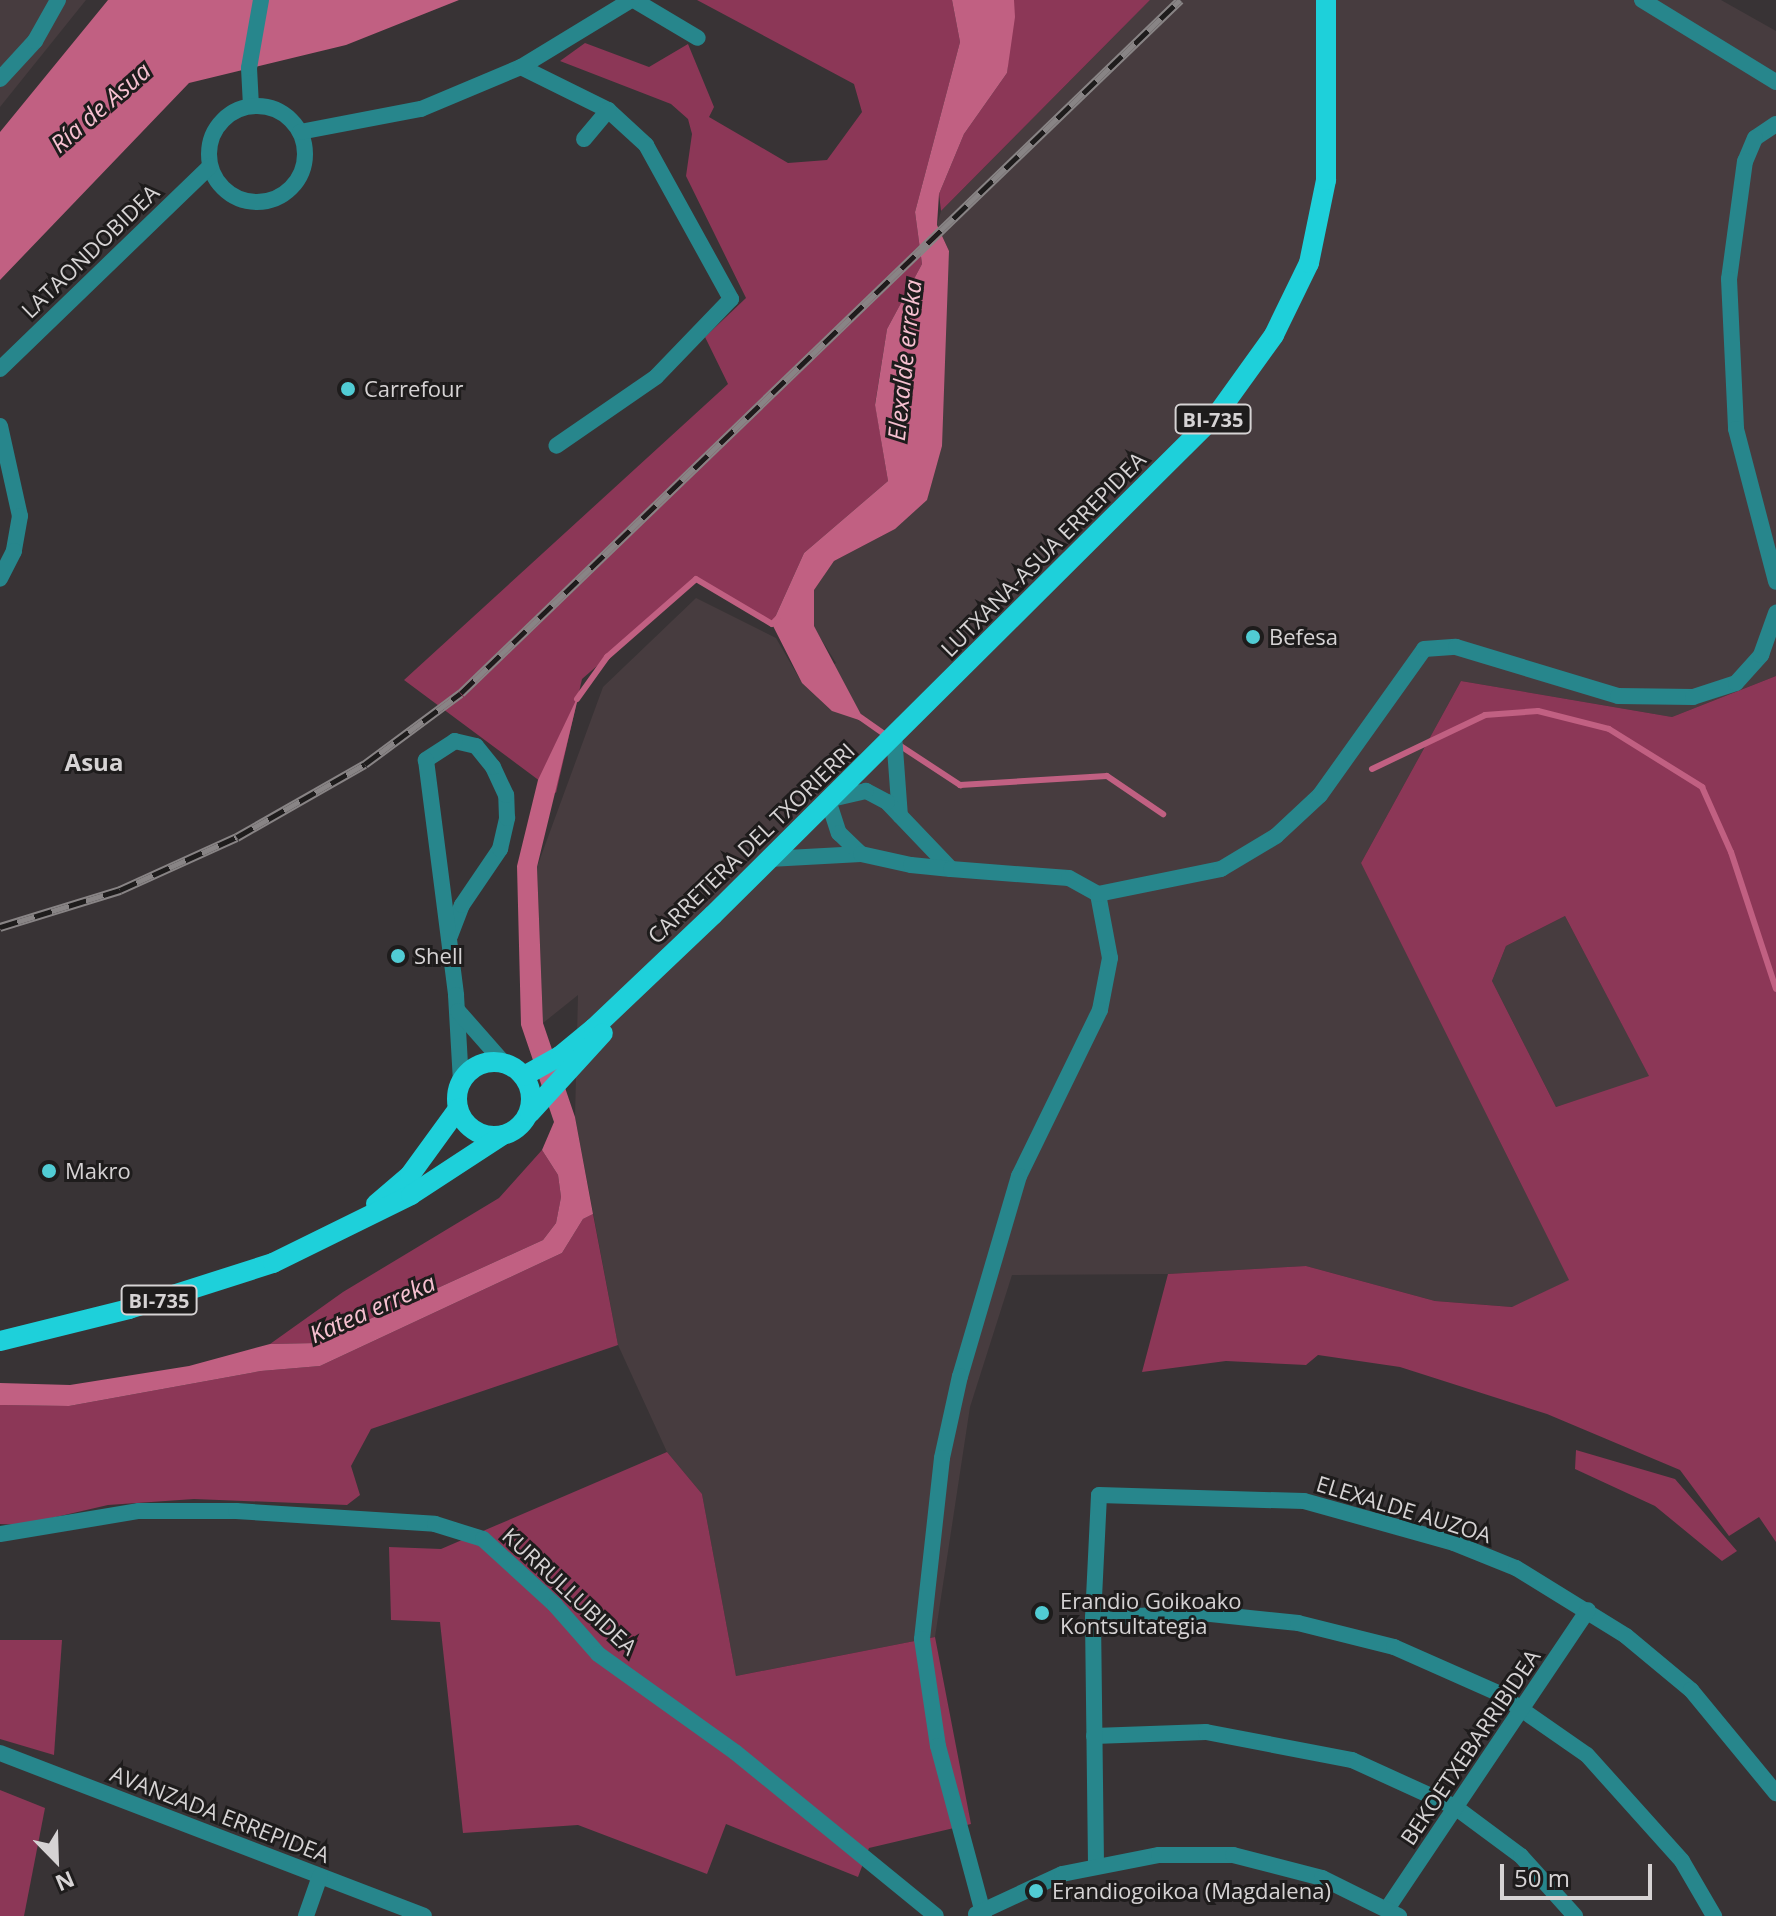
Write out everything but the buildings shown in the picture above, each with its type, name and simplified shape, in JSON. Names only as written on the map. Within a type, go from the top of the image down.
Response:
[{"type":"main road","name":"LUTXANA-ASUA ERREPIDEA","points":[[894,735],[1218,413],[1274,335],[1309,263],[1322,212],[1329,118],[1326,0]]},
{"type":"main road","name":"CARRETERA DEL TXORIERRI","points":[[524,1076],[560,1056],[641,984],[894,735]]},
{"type":"main road","name":"CARRETERA DEL TXORIERRI","points":[[530,1113],[596,1042],[641,984]]},
{"type":"main road","points":[[503,1062],[524,1076],[532,1100],[530,1113],[513,1132],[501,1136],[469,1127],[458,1109],[461,1081],[484,1063],[503,1062]]},
{"type":"main road","name":"BI-735","points":[[351,1224],[410,1175],[458,1109]]},
{"type":"main road","name":"BI-735","points":[[0,1341],[213,1285],[411,1195],[501,1136]]},
{"type":"street","points":[[0,79],[35,41],[58,0]]},
{"type":"street","points":[[251,106],[249,68],[261,0]]},
{"type":"street","points":[[300,132],[421,109],[521,67],[632,0],[698,38]]},
{"type":"street","points":[[1642,0],[1776,82]]},
{"type":"street","points":[[521,67],[608,110],[646,145],[731,299],[656,377],[556,446]]},
{"type":"street","points":[[251,106],[279,111],[300,132],[304,162],[299,177],[277,197],[263,202],[236,197],[224,189],[210,166],[209,150],[222,121],[251,106]]},
{"type":"street","points":[[584,139],[608,110]]},
{"type":"street","points":[[1776,124],[1755,138],[1745,161],[1729,279],[1736,429],[1776,582]]},
{"type":"street","name":"LATAONDOBIDEA","points":[[0,369],[210,166]]},
{"type":"street","points":[[0,426],[20,516],[14,551],[0,579]]},
{"type":"street","points":[[769,859],[861,854],[951,869],[1069,878],[1098,894],[1221,869],[1276,836],[1320,795],[1424,649],[1456,647],[1618,696],[1693,697],[1736,683],[1761,655],[1776,613]]},
{"type":"street","points":[[894,735],[900,816]]},
{"type":"street","points":[[450,936],[462,905],[500,849],[507,818],[506,795],[493,767],[476,746],[455,741],[426,760],[450,936],[461,1081]]},
{"type":"street","points":[[861,854],[839,833],[828,800],[866,791],[900,816],[951,869]]},
{"type":"street","points":[[1098,894],[1110,958],[1100,1010],[1019,1176],[960,1376],[942,1458],[922,1639],[938,1746],[979,1914],[1016,1892],[1096,1864],[1159,1855],[1233,1855],[1322,1878],[1393,1912]]},
{"type":"street","points":[[458,1011],[503,1062]]},
{"type":"street","name":"ELEXALDE AUZOA","points":[[1093,1618],[1099,1495],[1304,1501],[1454,1543],[1535,1577],[1588,1610],[1691,1690],[1776,1793]]},
{"type":"street","name":"KURRULLUBIDEA","points":[[0,1534],[139,1511],[236,1511],[435,1524],[483,1539],[555,1605],[598,1654],[735,1752],[936,1916]]},
{"type":"street","name":"BEKOETXEBARRIBIDEA","points":[[1393,1912],[1455,1807],[1588,1610]]},
{"type":"street","points":[[1096,1864],[1093,1618],[1201,1613],[1298,1623],[1433,1662],[1522,1709],[1587,1755],[1641,1812],[1682,1861],[1714,1916]]},
{"type":"street","points":[[1094,1736],[1206,1732],[1268,1740],[1352,1760],[1455,1807],[1521,1856],[1575,1916]]},
{"type":"street","name":"AVANZADA ERREPIDEA","points":[[0,1753],[424,1916]]},
{"type":"street","points":[[306,1916],[320,1876]]},
{"type":"shaded area","points":[[0,0],[86,0],[0,107]]},
{"type":"shaded area","points":[[697,0],[952,0],[960,42],[915,212],[922,264],[887,329],[875,404],[888,481],[804,553],[772,624],[696,580],[582,679],[556,793],[404,680],[728,384],[705,337],[746,298],[686,176],[692,134],[688,119],[671,104],[560,61],[585,43],[649,67],[688,44],[714,107],[709,117],[788,163],[827,160],[862,112],[854,84]]},
{"type":"shaded area","points":[[1014,0],[1150,0],[941,211],[939,194],[964,134],[1007,73]]},
{"type":"shaded area","points":[[1150,0],[1721,0],[1776,31],[1776,676],[1672,717],[1461,681],[1361,863],[1570,1280],[1513,1307],[1435,1301],[1306,1266],[1168,1274],[1012,1275],[970,1407],[935,1637],[736,1676],[702,1494],[667,1452],[618,1345],[575,1117],[578,995],[543,1023],[537,867],[603,687],[696,598],[776,638],[802,683],[836,663],[813,626],[814,589],[834,561],[895,529],[942,342],[949,251],[937,225],[941,211]]},
{"type":"shaded area","points":[[1776,676],[1776,1542],[1759,1517],[1729,1536],[1680,1470],[1547,1414],[1400,1367],[1318,1355],[1306,1365],[1226,1361],[1142,1372],[1168,1274],[1306,1266],[1435,1301],[1512,1307],[1569,1280],[1361,863],[1461,681],[1672,717]],"holes":[[[1565,916],[1649,1076],[1556,1107],[1492,981],[1506,946]]]},
{"type":"shaded area","points":[[1565,916],[1650,1077],[1556,1107],[1492,981],[1506,946]]},
{"type":"shaded area","points":[[542,1150],[558,1175],[561,1197],[556,1223],[543,1240],[317,1343],[270,1344],[343,1292],[499,1198]]},
{"type":"shaded area","points":[[593,1214],[618,1345],[371,1429],[351,1466],[360,1495],[347,1505],[194,1499],[108,1505],[21,1525],[0,1524],[0,1405],[69,1406],[261,1371],[320,1366],[562,1253],[583,1219]]},
{"type":"shaded area","points":[[1576,1450],[1675,1479],[1737,1551],[1722,1561],[1655,1506],[1575,1469]]},
{"type":"shaded area","points":[[667,1452],[702,1494],[736,1676],[935,1637],[971,1824],[869,1848],[858,1877],[726,1824],[707,1874],[578,1825],[463,1833],[440,1622],[391,1620],[389,1547],[441,1549]]},
{"type":"shaded area","points":[[0,1640],[62,1640],[54,1755],[0,1739]]},
{"type":"shaded area","points":[[0,1790],[45,1808],[24,1916],[0,1916]]},
{"type":"water","name":"Ría de Asua","points":[[108,0],[459,0],[346,45],[189,83],[0,280],[0,132]]},
{"type":"water","points":[[952,0],[1014,0],[1015,17],[1007,73],[964,134],[939,194],[937,225],[949,251],[942,446],[927,500],[895,529],[834,561],[814,590],[814,626],[865,722],[832,711],[802,683],[772,624],[804,553],[888,481],[875,405],[887,329],[922,264],[915,212],[960,42]]},
{"type":"water","points":[[579,694],[537,867],[543,1023],[575,1117],[593,1214],[583,1219],[562,1253],[320,1366],[261,1371],[69,1406],[0,1405],[0,1383],[70,1385],[189,1366],[270,1344],[317,1343],[543,1240],[556,1223],[561,1197],[558,1175],[542,1150],[554,1122],[521,1025],[517,866],[538,780]]},
{"type":"waterway","name":"Katea erreka","points":[[577,699],[607,657],[696,579],[772,624],[777,619]]},
{"type":"waterway","name":"Elexalde erreka","points":[[1372,769],[1485,715],[1538,711],[1609,729],[1702,787],[1731,852],[1776,989]]},
{"type":"waterway","name":"Elexalde erreka","points":[[860,717],[887,736]]},
{"type":"waterway","name":"Elexalde erreka","points":[[896,743],[960,785],[1107,776],[1163,814]]},
{"type":"railway","points":[[0,927],[120,890],[237,837],[365,764],[461,693],[1180,0]]},
{"type":"place","name":"Carrefour","points":[[348,389]]},
{"type":"place","name":"Befesa","points":[[1253,637]]},
{"type":"place","name":"Shell","points":[[398,956]]},
{"type":"place","name":"Makro","points":[[49,1171]]},
{"type":"place","name":"Erandio Goikoako Kontsultategia","points":[[1042,1613]]},
{"type":"place","name":"Erandiogoikoa (Magdalena)","points":[[1036,1891]]},
{"type":"district","name":"Asua","points":[[94,762]]}]
